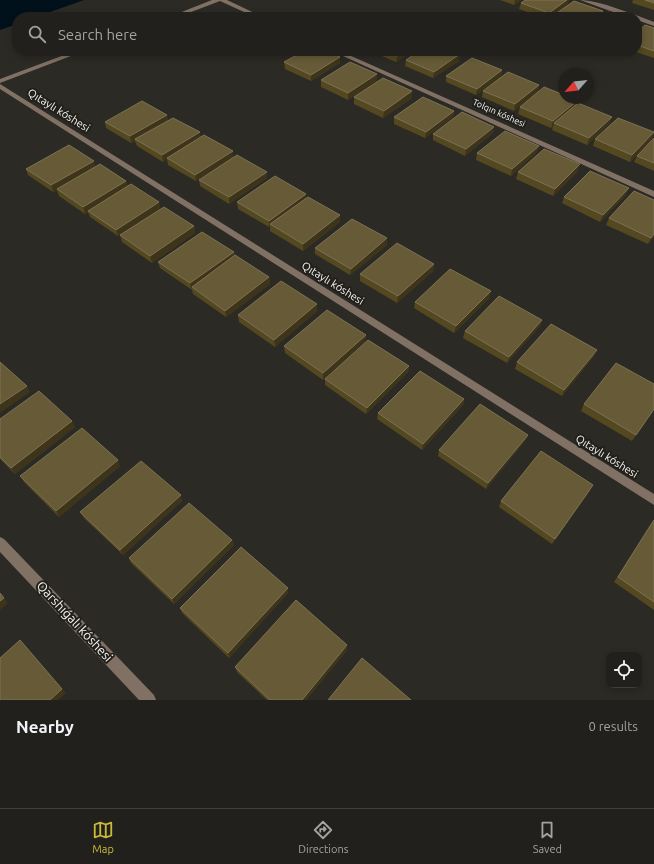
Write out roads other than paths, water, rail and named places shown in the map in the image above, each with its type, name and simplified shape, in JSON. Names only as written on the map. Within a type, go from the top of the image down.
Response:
[{"type":"street","points":[[186,12],[218,0]]},
{"type":"street","points":[[222,0],[249,12]]},
{"type":"street","points":[[583,0],[618,12]]},
{"type":"street","points":[[642,20],[654,24]]},
{"type":"street","points":[[0,81],[68,56]]},
{"type":"street","name":"Tolqın kóshesi","points":[[346,56],[654,194]]},
{"type":"street","name":"Qıtaylı kóshesi","points":[[0,86],[654,500]]},
{"type":"street","name":"Qarshıǵalı kóshesi","points":[[0,543],[149,700]]},
{"type":"water","points":[[0,0],[84,0],[50,12],[12,12],[12,26],[0,30]]}]
